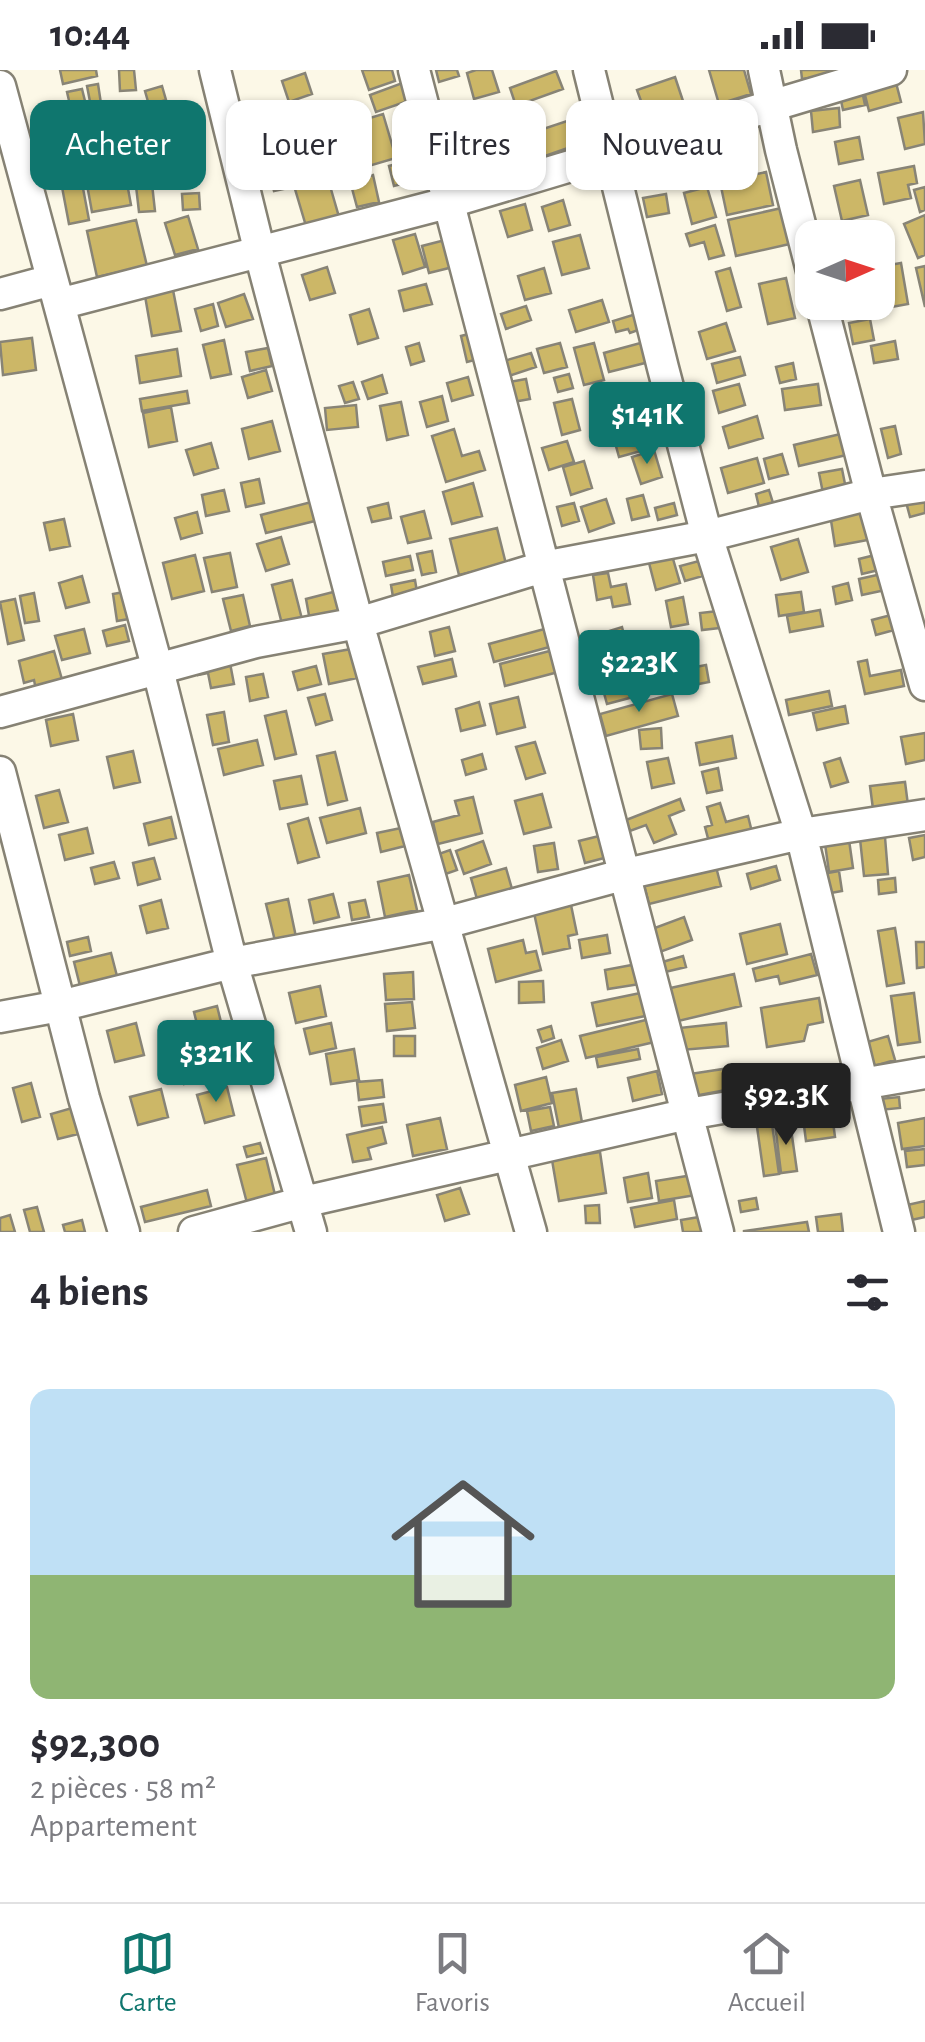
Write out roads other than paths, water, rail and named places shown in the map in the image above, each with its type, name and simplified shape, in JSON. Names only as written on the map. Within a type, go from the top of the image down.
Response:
[{"type":"street","points":[[215,70],[358,623],[530,1232]]},
{"type":"street","points":[[414,70],[718,1232]]},
{"type":"street","points":[[589,70],[597,100]]},
{"type":"street","points":[[764,70],[799,220]]},
{"type":"street","points":[[758,110],[891,70]]},
{"type":"street","points":[[0,86],[158,670],[232,962],[311,1232]]},
{"type":"street","points":[[0,294],[56,292],[260,253],[566,168]]},
{"type":"street","points":[[619,190],[707,536],[801,834],[899,1232]]},
{"type":"street","points":[[826,320],[925,685]]},
{"type":"street","points":[[0,712],[256,642],[358,623],[543,567],[707,536],[871,494],[925,486]]},
{"type":"street","points":[[0,772],[84,1098],[124,1232]]},
{"type":"street","points":[[0,1017],[60,1006],[232,962],[444,924],[626,874],[801,834],[925,814]]},
{"type":"street","points":[[194,1232],[303,1202],[688,1114],[925,1073]]}]
